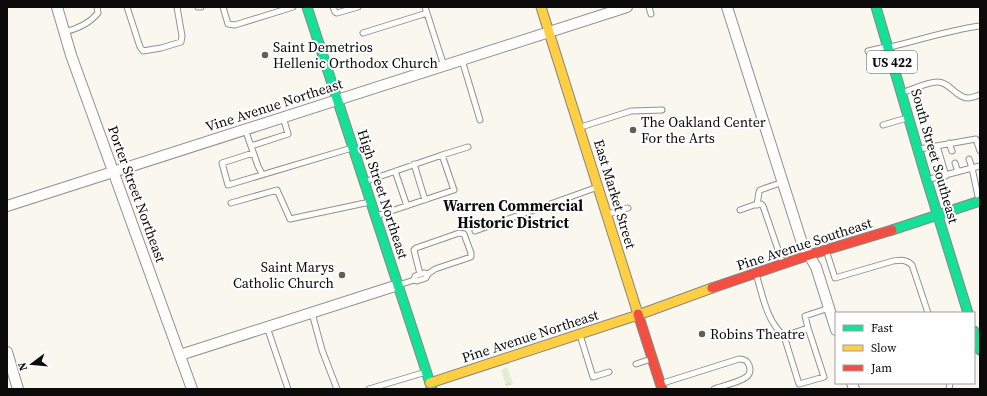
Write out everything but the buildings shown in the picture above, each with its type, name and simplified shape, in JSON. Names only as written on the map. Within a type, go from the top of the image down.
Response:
[{"type":"street","name":"Porter Street Northeast","points":[[57,7],[64,32],[192,389]]},
{"type":"street","name":"High Street Northeast","points":[[307,7],[431,386]]},
{"type":"street","name":"East Market Street","points":[[541,7],[661,387]]},
{"type":"street","name":"Vine Avenue Northeast","points":[[7,206],[627,7]]},
{"type":"street","points":[[727,7],[802,243],[816,267],[835,327]]},
{"type":"street","name":"South Street Southeast","points":[[876,7],[937,216],[968,312]]},
{"type":"street","points":[[744,59],[754,56]]},
{"type":"street","name":"Pine Avenue Southeast","points":[[638,315],[687,296],[809,255],[979,202]]},
{"type":"street","points":[[180,355],[398,285]]},
{"type":"street","name":"Pine Avenue Northeast","points":[[431,386],[638,315]]},
{"type":"street","points":[[975,334],[980,350]]},
{"type":"street","points":[[7,352],[9,368],[18,389]]},
{"type":"lane","points":[[64,32],[77,29],[94,18],[98,13],[97,7]]},
{"type":"lane","points":[[127,7],[140,47],[143,50],[161,48],[181,42],[181,26],[177,7]]},
{"type":"lane","points":[[223,7],[228,24],[235,25],[292,7]]},
{"type":"lane","points":[[333,7],[337,13],[358,7]]},
{"type":"lane","points":[[425,7],[444,66]]},
{"type":"lane","points":[[649,7],[651,14]]},
{"type":"lane","points":[[363,33],[427,13]]},
{"type":"lane","points":[[868,51],[926,39],[958,29],[980,26]]},
{"type":"lane","points":[[462,60],[480,120]]},
{"type":"lane","points":[[901,93],[938,82],[944,84],[957,94],[964,97],[968,98],[980,95]]},
{"type":"lane","points":[[580,127],[631,111],[662,110]]},
{"type":"lane","points":[[251,146],[288,134],[283,117]]},
{"type":"lane","points":[[883,125],[908,117]]},
{"type":"lane","points":[[245,129],[262,174]]},
{"type":"lane","points":[[917,149],[976,138],[980,151]]},
{"type":"lane","points":[[964,141],[966,147]]},
{"type":"lane","points":[[949,143],[952,151]]},
{"type":"lane","points":[[937,146],[946,176]]},
{"type":"lane","points":[[253,153],[222,164],[228,185],[353,147]]},
{"type":"lane","points":[[364,182],[468,147]]},
{"type":"lane","points":[[375,216],[454,190],[442,155]]},
{"type":"lane","points":[[969,159],[979,202]]},
{"type":"lane","points":[[955,163],[958,172]]},
{"type":"lane","points":[[414,164],[426,200]]},
{"type":"lane","points":[[927,180],[980,166]]},
{"type":"lane","points":[[395,171],[407,206]]},
{"type":"lane","points":[[758,204],[760,190],[783,182]]},
{"type":"lane","points":[[475,231],[598,187]]},
{"type":"lane","points":[[231,203],[277,190],[290,219],[370,202]]},
{"type":"lane","points":[[740,210],[761,204],[765,211],[783,265]]},
{"type":"lane","points":[[607,214],[628,208]]},
{"type":"lane","points":[[398,285],[426,278],[428,274],[435,269],[471,257],[464,234],[458,233],[416,248],[414,250],[420,274]]},
{"type":"lane","points":[[826,250],[835,278],[893,261],[901,260],[910,262],[928,312]]},
{"type":"lane","points":[[414,280],[415,276],[424,273],[428,274]]},
{"type":"lane","points":[[756,274],[770,320],[777,330],[784,336],[799,384],[824,377],[805,316],[829,308]]},
{"type":"lane","points":[[312,313],[322,350],[337,389]]},
{"type":"lane","points":[[268,327],[288,389]]},
{"type":"lane","points":[[784,336],[808,328]]},
{"type":"lane","points":[[579,334],[593,377],[609,372]]},
{"type":"lane","points":[[636,364],[652,358]]},
{"type":"lane","points":[[661,387],[739,359],[748,362],[750,371],[749,375],[745,379],[714,389]]},
{"type":"lane","points":[[369,389],[426,372]]},
{"type":"green space","points":[[507,367],[513,384],[506,386],[501,370]]},
{"type":"traffic: fast","points":[[307,7],[432,389]]},
{"type":"traffic: fast","points":[[876,7],[968,312]]},
{"type":"traffic: fast","points":[[892,230],[980,201]]},
{"type":"traffic: fast","points":[[975,334],[980,350]]},
{"type":"traffic: slow","points":[[541,7],[638,314]]},
{"type":"traffic: slow","points":[[430,383],[638,315],[712,288]]},
{"type":"traffic: jam","points":[[712,288],[809,255],[892,230]]},
{"type":"traffic: jam","points":[[638,314],[662,389]]},
{"type":"place","name":"Saint Demetrios Hellenic Orthodox Church","points":[[265,55]]},
{"type":"place","name":"The Oakland Center For the Arts","points":[[633,130]]},
{"type":"place","name":"Saint Marys Catholic Church","points":[[342,275]]},
{"type":"place","name":"Robins Theatre","points":[[702,334]]},
{"type":"district","name":"Warren Commercial Historic District","points":[[513,214]]}]
